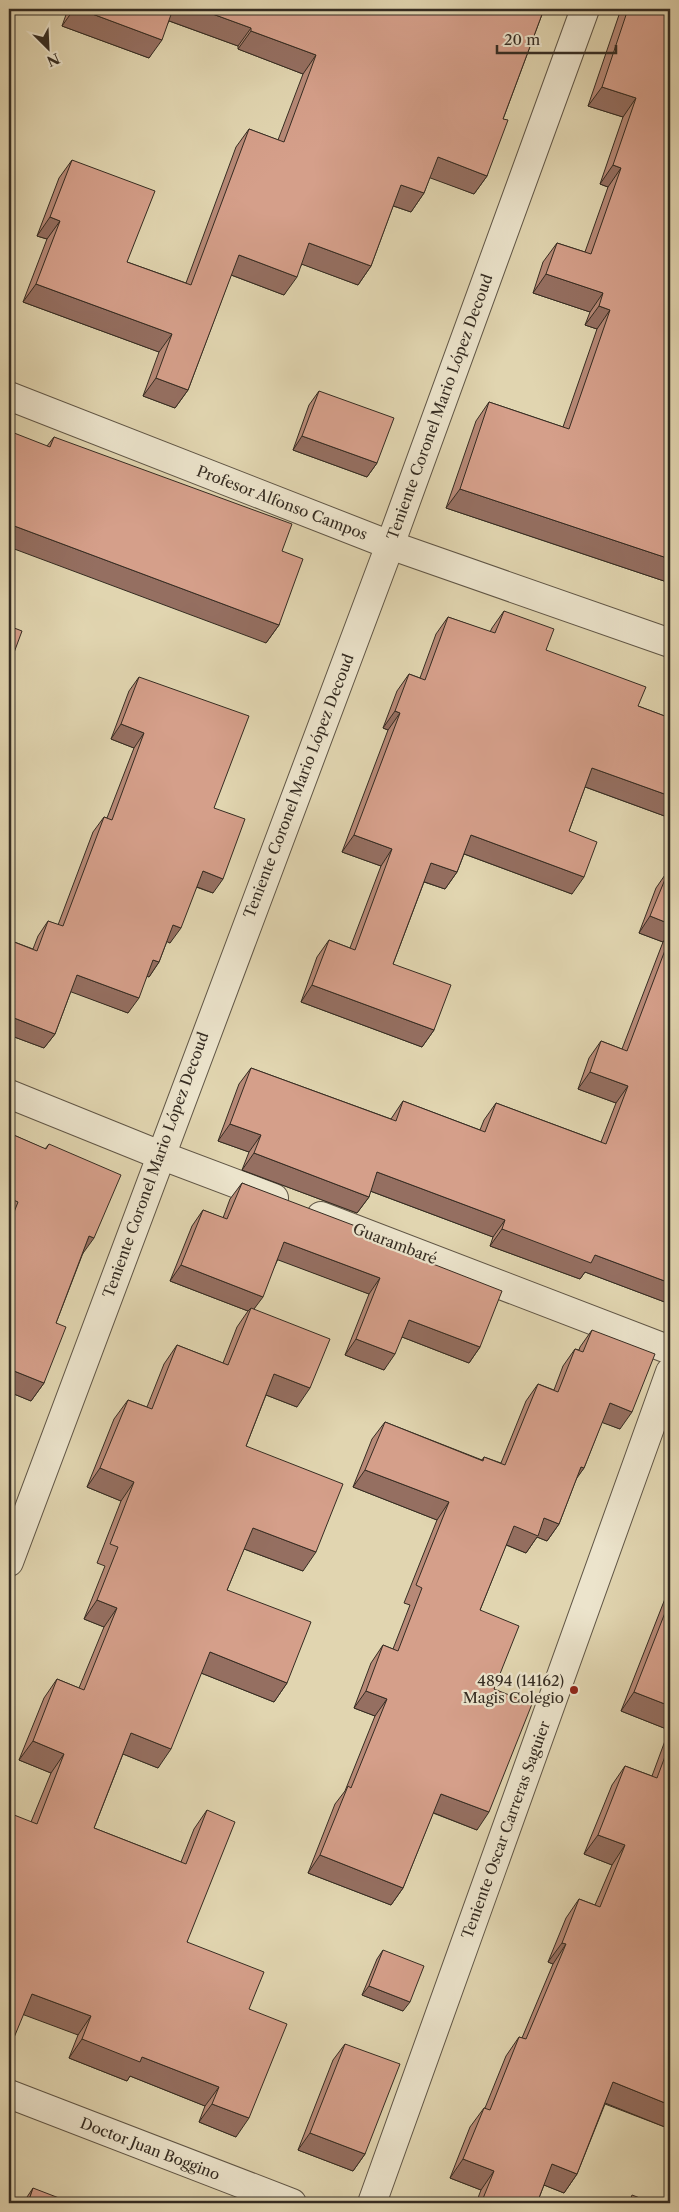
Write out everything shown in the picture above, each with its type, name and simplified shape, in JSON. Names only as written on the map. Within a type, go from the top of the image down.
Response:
[{"type":"street","name":"Teniente Coronel Mario López Decoud","points":[[9,1562],[390,544],[585,9]]},
{"type":"street","name":"Profesor Alfonso Campos","points":[[9,396],[390,544],[670,644]]},
{"type":"street","name":"Guarambaré","points":[[9,1094],[160,1155],[670,1350]]},
{"type":"street","name":"Teniente Oscar Carreras Saguier","points":[[372,2203],[670,1372]]},
{"type":"street","name":"Doctor Juan Boggino","points":[[9,2094],[292,2203]]},
{"type":"building","points":[[79,9],[173,9],[162,40]]},
{"type":"building","points":[[199,9],[544,9],[503,119],[508,120],[487,176],[438,157],[424,193],[401,185],[371,266],[309,243],[297,277],[239,255],[188,390],[156,378],[172,334],[36,284],[60,221],[50,217],[72,160],[155,191],[127,262],[191,285],[249,129],[284,142],[316,55]]},
{"type":"building","points":[[628,9],[670,9],[670,559],[460,489],[489,402],[569,429],[610,310],[599,306],[603,293],[546,274],[557,243],[591,254],[621,168],[613,165],[636,98],[602,87]]},
{"type":"building","points":[[319,391],[394,418],[377,463],[302,436]]},
{"type":"building","points":[[9,431],[50,447],[54,437],[292,524],[282,551],[303,559],[279,625],[9,524]]},
{"type":"building","points":[[504,611],[554,629],[546,650],[646,687],[638,706],[670,718],[670,796],[592,768],[569,831],[597,842],[584,877],[471,835],[457,872],[431,863],[393,964],[451,985],[434,1030],[312,985],[329,940],[355,950],[392,849],[354,835],[400,713],[395,711],[409,674],[425,680],[448,617],[495,633]]},
{"type":"building","points":[[9,626],[22,631],[12,658],[9,657]]},
{"type":"building","points":[[139,677],[249,716],[214,808],[245,819],[223,879],[203,871],[181,928],[173,925],[159,962],[153,960],[139,998],[77,975],[55,1034],[9,1016],[9,940],[37,951],[48,921],[63,926],[104,817],[112,820],[144,733],[121,724]]},
{"type":"building","points":[[668,872],[670,873],[670,924],[650,916]]},
{"type":"building","points":[[670,937],[670,1283],[595,1255],[591,1263],[502,1229],[505,1220],[377,1172],[369,1197],[254,1153],[261,1135],[230,1124],[251,1068],[396,1121],[403,1101],[485,1132],[496,1103],[606,1144],[628,1086],[590,1072],[601,1041],[627,1051]]},
{"type":"building","points":[[9,1133],[46,1149],[49,1144],[121,1175],[94,1238],[89,1236],[56,1323],[66,1327],[44,1383],[9,1369],[9,1225],[18,1202],[9,1198]]},
{"type":"building","points":[[242,1183],[358,1227],[356,1232],[502,1291],[480,1347],[409,1320],[395,1354],[356,1339],[380,1278],[284,1242],[263,1297],[181,1265],[203,1210],[227,1219]]},
{"type":"building","points":[[251,1308],[330,1339],[310,1388],[274,1374],[246,1446],[343,1484],[316,1552],[253,1528],[227,1590],[311,1622],[287,1683],[210,1652],[171,1749],[131,1733],[94,1828],[186,1864],[207,1810],[235,1822],[187,1942],[264,1972],[249,2009],[287,2024],[249,2118],[212,2104],[219,2087],[142,2057],[140,2062],[82,2039],[91,2016],[32,1994],[13,2040],[9,2038],[9,1813],[37,1824],[64,1754],[33,1741],[57,1679],[84,1690],[117,1608],[97,1600],[118,1547],[110,1544],[134,1482],[100,1468],[128,1400],[152,1409],[177,1345],[228,1365]]},
{"type":"building","points":[[592,1330],[655,1354],[632,1412],[610,1403],[584,1468],[581,1467],[559,1524],[544,1518],[538,1536],[514,1526],[480,1610],[519,1626],[494,1689],[532,1704],[489,1812],[441,1794],[403,1888],[320,1855],[348,1786],[351,1788],[387,1699],[366,1691],[383,1645],[398,1651],[422,1588],[416,1585],[449,1502],[365,1470],[385,1422],[483,1461],[484,1457],[505,1465],[538,1384],[558,1392],[575,1349],[583,1352]]},
{"type":"building","points":[[670,1600],[670,1706],[634,1692]]},
{"type":"building","points":[[670,1743],[670,2105],[613,2082],[577,2174],[552,2164],[537,2203],[487,2203],[482,2201],[494,2171],[463,2159],[484,2108],[490,2110],[519,2037],[526,2039],[566,1944],[562,1943],[579,1899],[600,1907],[625,1845],[598,1835],[625,1766],[657,1778]]},
{"type":"building","points":[[383,1950],[424,1966],[410,2002],[369,1986]]},
{"type":"building","points":[[345,2044],[400,2064],[365,2154],[310,2133]]},
{"type":"building","points":[[33,2188],[72,2203],[28,2203]]},
{"type":"building","points":[[632,2195],[653,2203],[629,2203]]},
{"type":"place","name":"4894 (14162) Magis Colegio","points":[[574,1690]]}]
